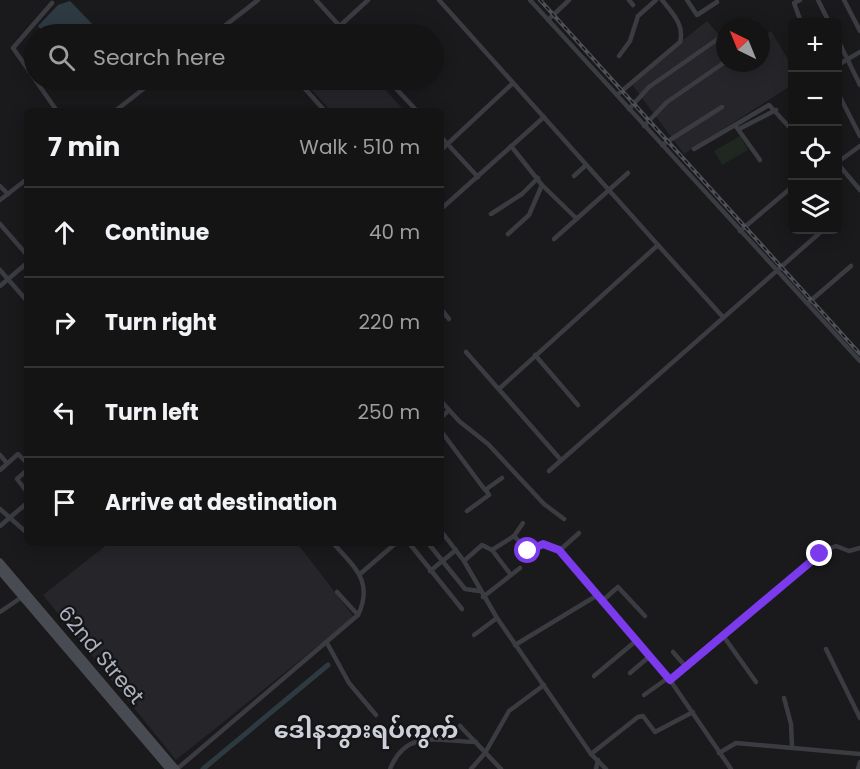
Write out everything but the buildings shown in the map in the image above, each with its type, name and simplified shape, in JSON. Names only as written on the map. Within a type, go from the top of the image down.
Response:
[{"type":"main road","name":"62nd Street","points":[[0,562],[24,595],[169,769]]},
{"type":"main road","name":"62nd Street","points":[[0,571],[24,595],[177,769]]},
{"type":"street","points":[[227,24],[258,0]]},
{"type":"street","points":[[316,0],[338,24]]},
{"type":"street","points":[[342,24],[368,0]]},
{"type":"street","points":[[439,0],[722,316]]},
{"type":"street","points":[[531,0],[860,361]]},
{"type":"street","points":[[548,20],[569,0]]},
{"type":"street","points":[[629,0],[633,5]]},
{"type":"street","points":[[619,56],[630,41],[638,16],[656,0]]},
{"type":"street","points":[[617,95],[680,42],[681,29],[677,18],[662,0]]},
{"type":"street","points":[[687,0],[697,15],[717,2]]},
{"type":"street","points":[[799,18],[793,2],[800,0]]},
{"type":"street","points":[[818,0],[827,18]]},
{"type":"street","points":[[844,0],[860,31]]},
{"type":"street","points":[[34,24],[52,3]]},
{"type":"street","points":[[24,35],[13,48],[24,64]]},
{"type":"street","points":[[629,109],[649,87],[716,40]]},
{"type":"street","points":[[842,50],[860,85]]},
{"type":"street","points":[[842,62],[860,52]]},
{"type":"street","points":[[644,126],[667,102],[716,68]]},
{"type":"street","points":[[444,147],[513,83]]},
{"type":"street","points":[[42,90],[55,108]]},
{"type":"street","points":[[118,108],[142,90]]},
{"type":"street","points":[[306,90],[322,108]]},
{"type":"street","points":[[397,90],[414,108]]},
{"type":"street","points":[[842,102],[860,135]]},
{"type":"street","points":[[662,145],[722,107]]},
{"type":"street","points":[[694,149],[776,110],[789,126]]},
{"type":"street","points":[[444,206],[544,117]]},
{"type":"street","points":[[737,127],[760,160]]},
{"type":"street","points":[[444,140],[478,177]]},
{"type":"street","points":[[511,146],[542,185],[577,219]]},
{"type":"street","points":[[842,159],[860,146]]},
{"type":"street","points":[[574,176],[586,165]]},
{"type":"street","points":[[842,169],[859,188]]},
{"type":"street","points":[[554,239],[628,173]]},
{"type":"street","points":[[491,214],[522,194],[538,178]]},
{"type":"street","points":[[0,200],[24,183]]},
{"type":"street","points":[[508,234],[529,214],[542,185]]},
{"type":"street","points":[[0,186],[8,194]]},
{"type":"street","points":[[740,231],[788,191]]},
{"type":"street","points":[[0,224],[24,252]]},
{"type":"street","points":[[549,471],[722,316],[818,234]]},
{"type":"street","points":[[500,388],[658,245]]},
{"type":"street","points":[[0,286],[24,266]]},
{"type":"street","points":[[808,303],[851,266]]},
{"type":"street","points":[[0,270],[24,298]]},
{"type":"street","points":[[444,313],[449,319]]},
{"type":"street","points":[[466,352],[561,460]]},
{"type":"street","points":[[535,355],[578,405]]},
{"type":"street","points":[[444,404],[488,444],[544,504],[564,519]]},
{"type":"street","points":[[444,415],[449,410]]},
{"type":"street","points":[[444,435],[489,495],[467,511]]},
{"type":"street","points":[[0,470],[18,454],[24,460]]},
{"type":"street","points":[[0,455],[7,463]]},
{"type":"street","points":[[24,473],[18,479],[24,488]]},
{"type":"street","points":[[486,490],[502,478]]},
{"type":"street","points":[[0,526],[24,506]]},
{"type":"street","points":[[0,509],[8,519],[24,531]]},
{"type":"street","points":[[492,550],[514,536],[524,523]]},
{"type":"street","points":[[559,550],[579,533]]},
{"type":"street","points":[[444,535],[464,561],[479,591],[497,618],[591,754],[606,769]]},
{"type":"street","points":[[514,536],[529,551],[543,544],[559,550],[669,679],[731,769]]},
{"type":"street","points":[[464,561],[483,545],[492,550],[511,574]]},
{"type":"street","points":[[177,769],[358,615],[364,588],[360,574],[336,546]]},
{"type":"street","points":[[360,574],[392,546]]},
{"type":"street","points":[[411,546],[462,609]]},
{"type":"street","points":[[430,546],[465,589],[479,591]]},
{"type":"street","points":[[644,695],[686,667],[724,637],[826,550],[836,546],[849,550],[860,548]]},
{"type":"street","points":[[430,571],[456,550]]},
{"type":"street","points":[[483,597],[520,568]]},
{"type":"street","points":[[612,581],[645,616]]},
{"type":"street","points":[[601,602],[618,587]]},
{"type":"street","points":[[337,592],[358,615]]},
{"type":"street","points":[[0,612],[24,595]]},
{"type":"street","points":[[516,645],[596,596]]},
{"type":"street","points":[[474,635],[497,618]]},
{"type":"street","points":[[724,637],[756,682]]},
{"type":"street","points":[[594,676],[637,640]]},
{"type":"street","points":[[327,643],[349,683],[376,716]]},
{"type":"street","points":[[826,649],[860,718]]},
{"type":"street","points":[[673,652],[686,667]]},
{"type":"street","points":[[630,673],[650,656]]},
{"type":"street","points":[[471,769],[485,753],[509,711],[544,685]]},
{"type":"street","points":[[784,698],[791,724],[792,746]]},
{"type":"street","points":[[591,754],[638,717],[643,716],[655,732],[693,712]]},
{"type":"street","points":[[460,726],[501,769]]},
{"type":"street","points":[[390,769],[397,752],[411,744],[441,738],[476,742]]},
{"type":"street","points":[[719,753],[736,743],[792,746],[860,754]]},
{"type":"street","points":[[596,769],[598,760]]},
{"type":"street","points":[[858,769],[860,762]]},
{"type":"shaded area","points":[[70,1],[92,24],[40,24],[58,5]]},
{"type":"shaded area","points":[[707,21],[716,31],[716,72],[770,72],[771,31],[788,59],[788,88],[684,154],[630,82]]},
{"type":"shaded area","points":[[312,90],[385,90],[402,108],[328,108]]},
{"type":"shaded area","points":[[740,136],[748,150],[722,165],[714,151]]},
{"type":"shaded area","points":[[105,546],[299,546],[354,617],[176,760],[43,595]]},
{"type":"waterway","points":[[203,769],[328,665]]},
{"type":"railway","points":[[540,0],[860,354]]},
{"type":"district","name":"ဒေါနဘွားရပ်ကွက်","points":[[366,730]]},
{"type":"route","points":[[528,551],[543,544],[559,550],[670,680],[820,554]]}]
